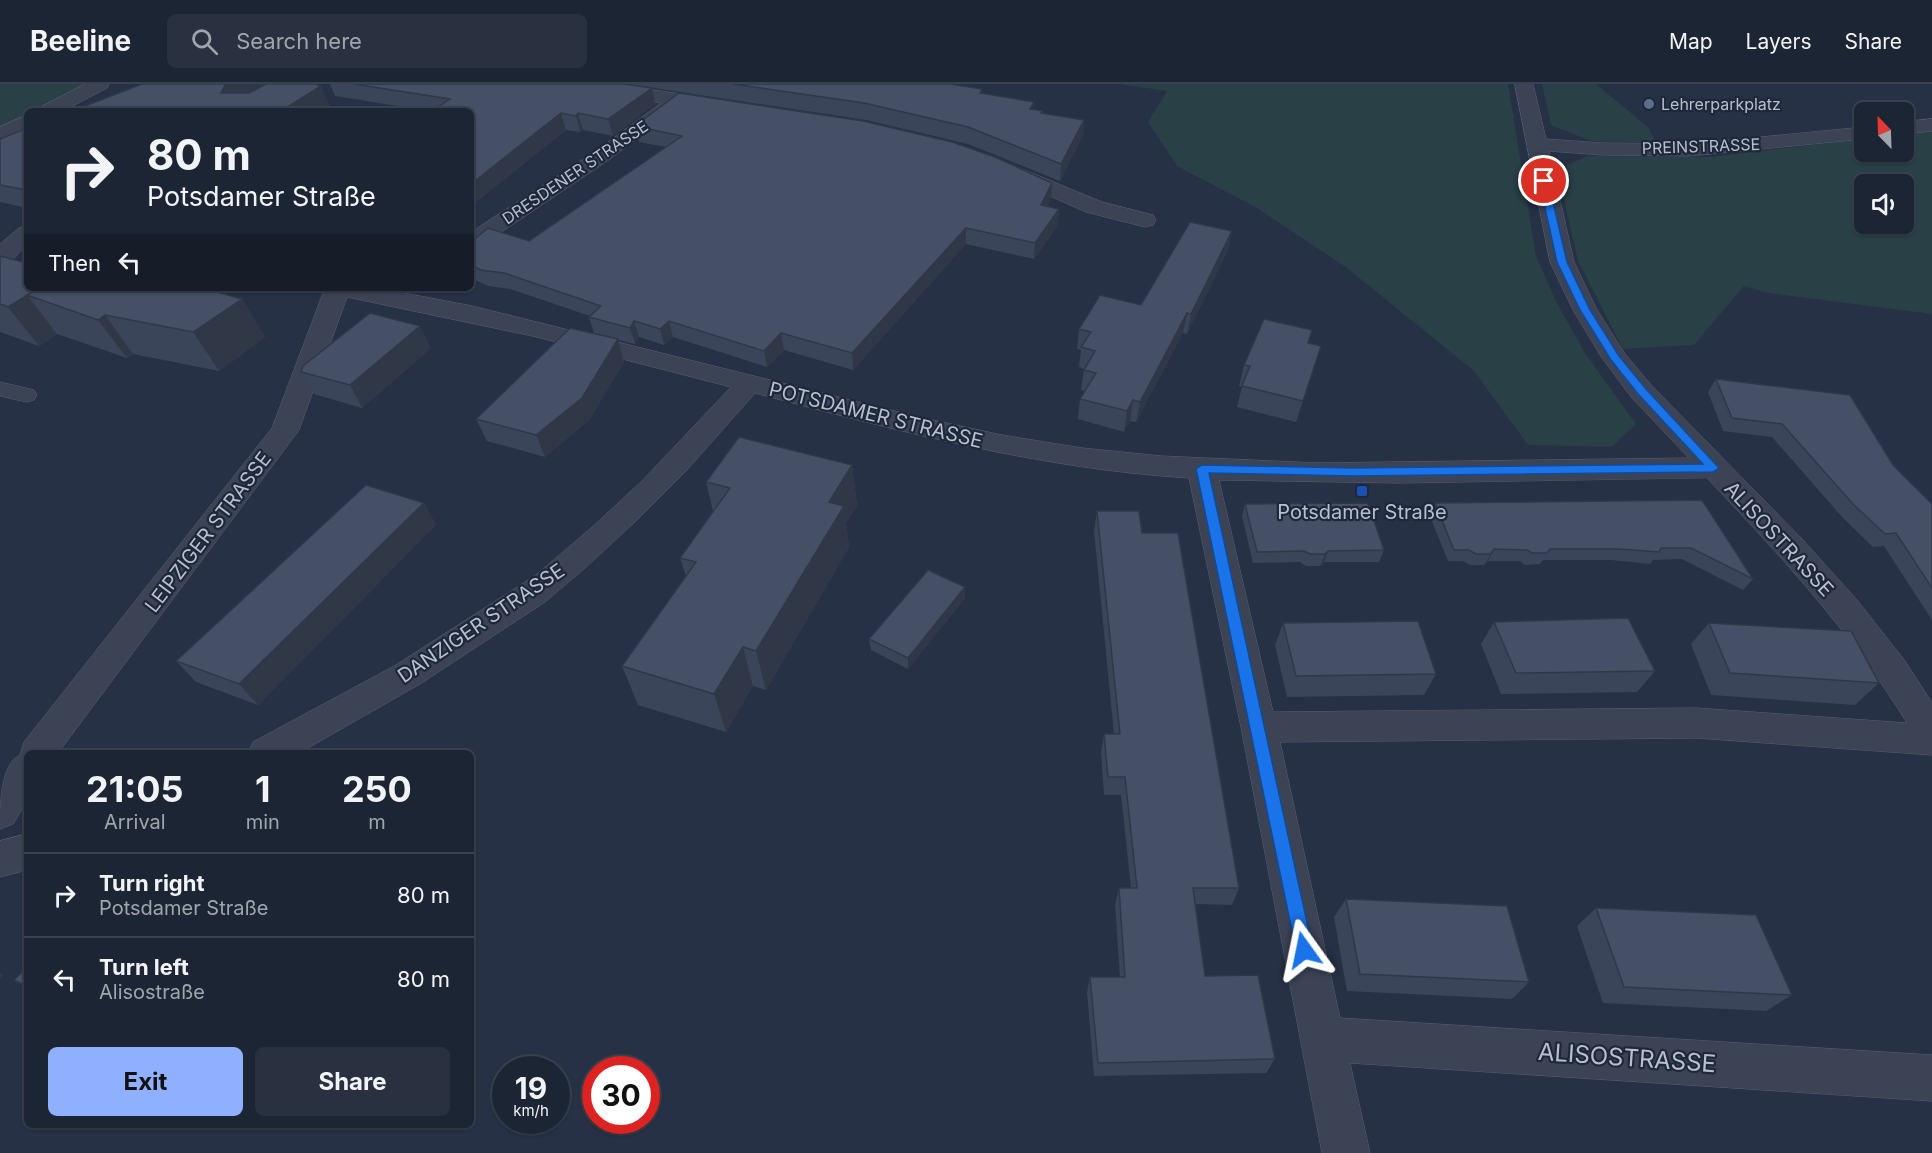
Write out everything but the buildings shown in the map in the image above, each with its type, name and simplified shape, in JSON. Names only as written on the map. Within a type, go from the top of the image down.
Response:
[{"type":"street","points":[[54,108],[100,84]]},
{"type":"street","points":[[574,84],[736,108]]},
{"type":"street","name":"ALISOSTRASSE","points":[[1524,84],[1562,262],[1585,310],[1622,366],[1713,468],[1791,547],[1845,609],[1893,671],[1932,733]]},
{"type":"street","name":"DRESDENER STRASSE","points":[[474,240],[603,155],[677,100]]},
{"type":"street","points":[[0,135],[24,123]]},
{"type":"street","points":[[1914,127],[1932,125]]},
{"type":"street","name":"PREINSTRASSE","points":[[1536,144],[1602,149],[1689,150],[1854,134]]},
{"type":"street","points":[[992,162],[1094,207],[1144,220]]},
{"type":"street","name":"LEIPZIGER STRASSE","points":[[40,750],[285,430],[337,291]]},
{"type":"street","name":"POTSDAMER STRASSE","points":[[384,291],[399,292],[562,333],[748,384],[992,443],[1083,458],[1202,469],[1363,472],[1713,468]]},
{"type":"street","name":"DANZIGER STRASSE","points":[[272,750],[434,660],[546,584],[629,511],[696,444],[748,384]]},
{"type":"street","points":[[1202,469],[1346,1153]]},
{"type":"street","points":[[1258,727],[1696,723],[1932,740]]},
{"type":"street","points":[[0,812],[24,773]]},
{"type":"street","points":[[0,859],[24,853]]},
{"type":"street","name":"ALISOSTRASSE","points":[[1323,1039],[1932,1078]]},
{"type":"lane","points":[[0,389],[27,395]]},
{"type":"green space","points":[[0,84],[88,84],[43,108],[24,108],[24,118],[0,131]]},
{"type":"green space","points":[[1119,84],[1508,84],[1536,256],[1557,303],[1585,353],[1636,424],[1612,447],[1528,445],[1474,371],[1347,268],[1257,208],[1177,166],[1148,122],[1167,91]]},
{"type":"green space","points":[[1542,84],[1596,84],[1648,127],[1656,143],[1591,141],[1551,125]]},
{"type":"green space","points":[[1932,131],[1932,314],[1768,293],[1744,286],[1694,345],[1623,349],[1578,261],[1557,170],[1587,156],[1710,157],[1854,140],[1854,162],[1914,162],[1914,133]]},
{"type":"place","name":"Lehrerparkplatz","points":[[1649,104]]},
{"type":"place","name":"Potsdamer Straße","points":[[1362,491]]},
{"type":"route","points":[[1304,950],[1202,469],[1353,472],[1713,468],[1642,392],[1615,358],[1585,310],[1562,262],[1544,181]]}]
